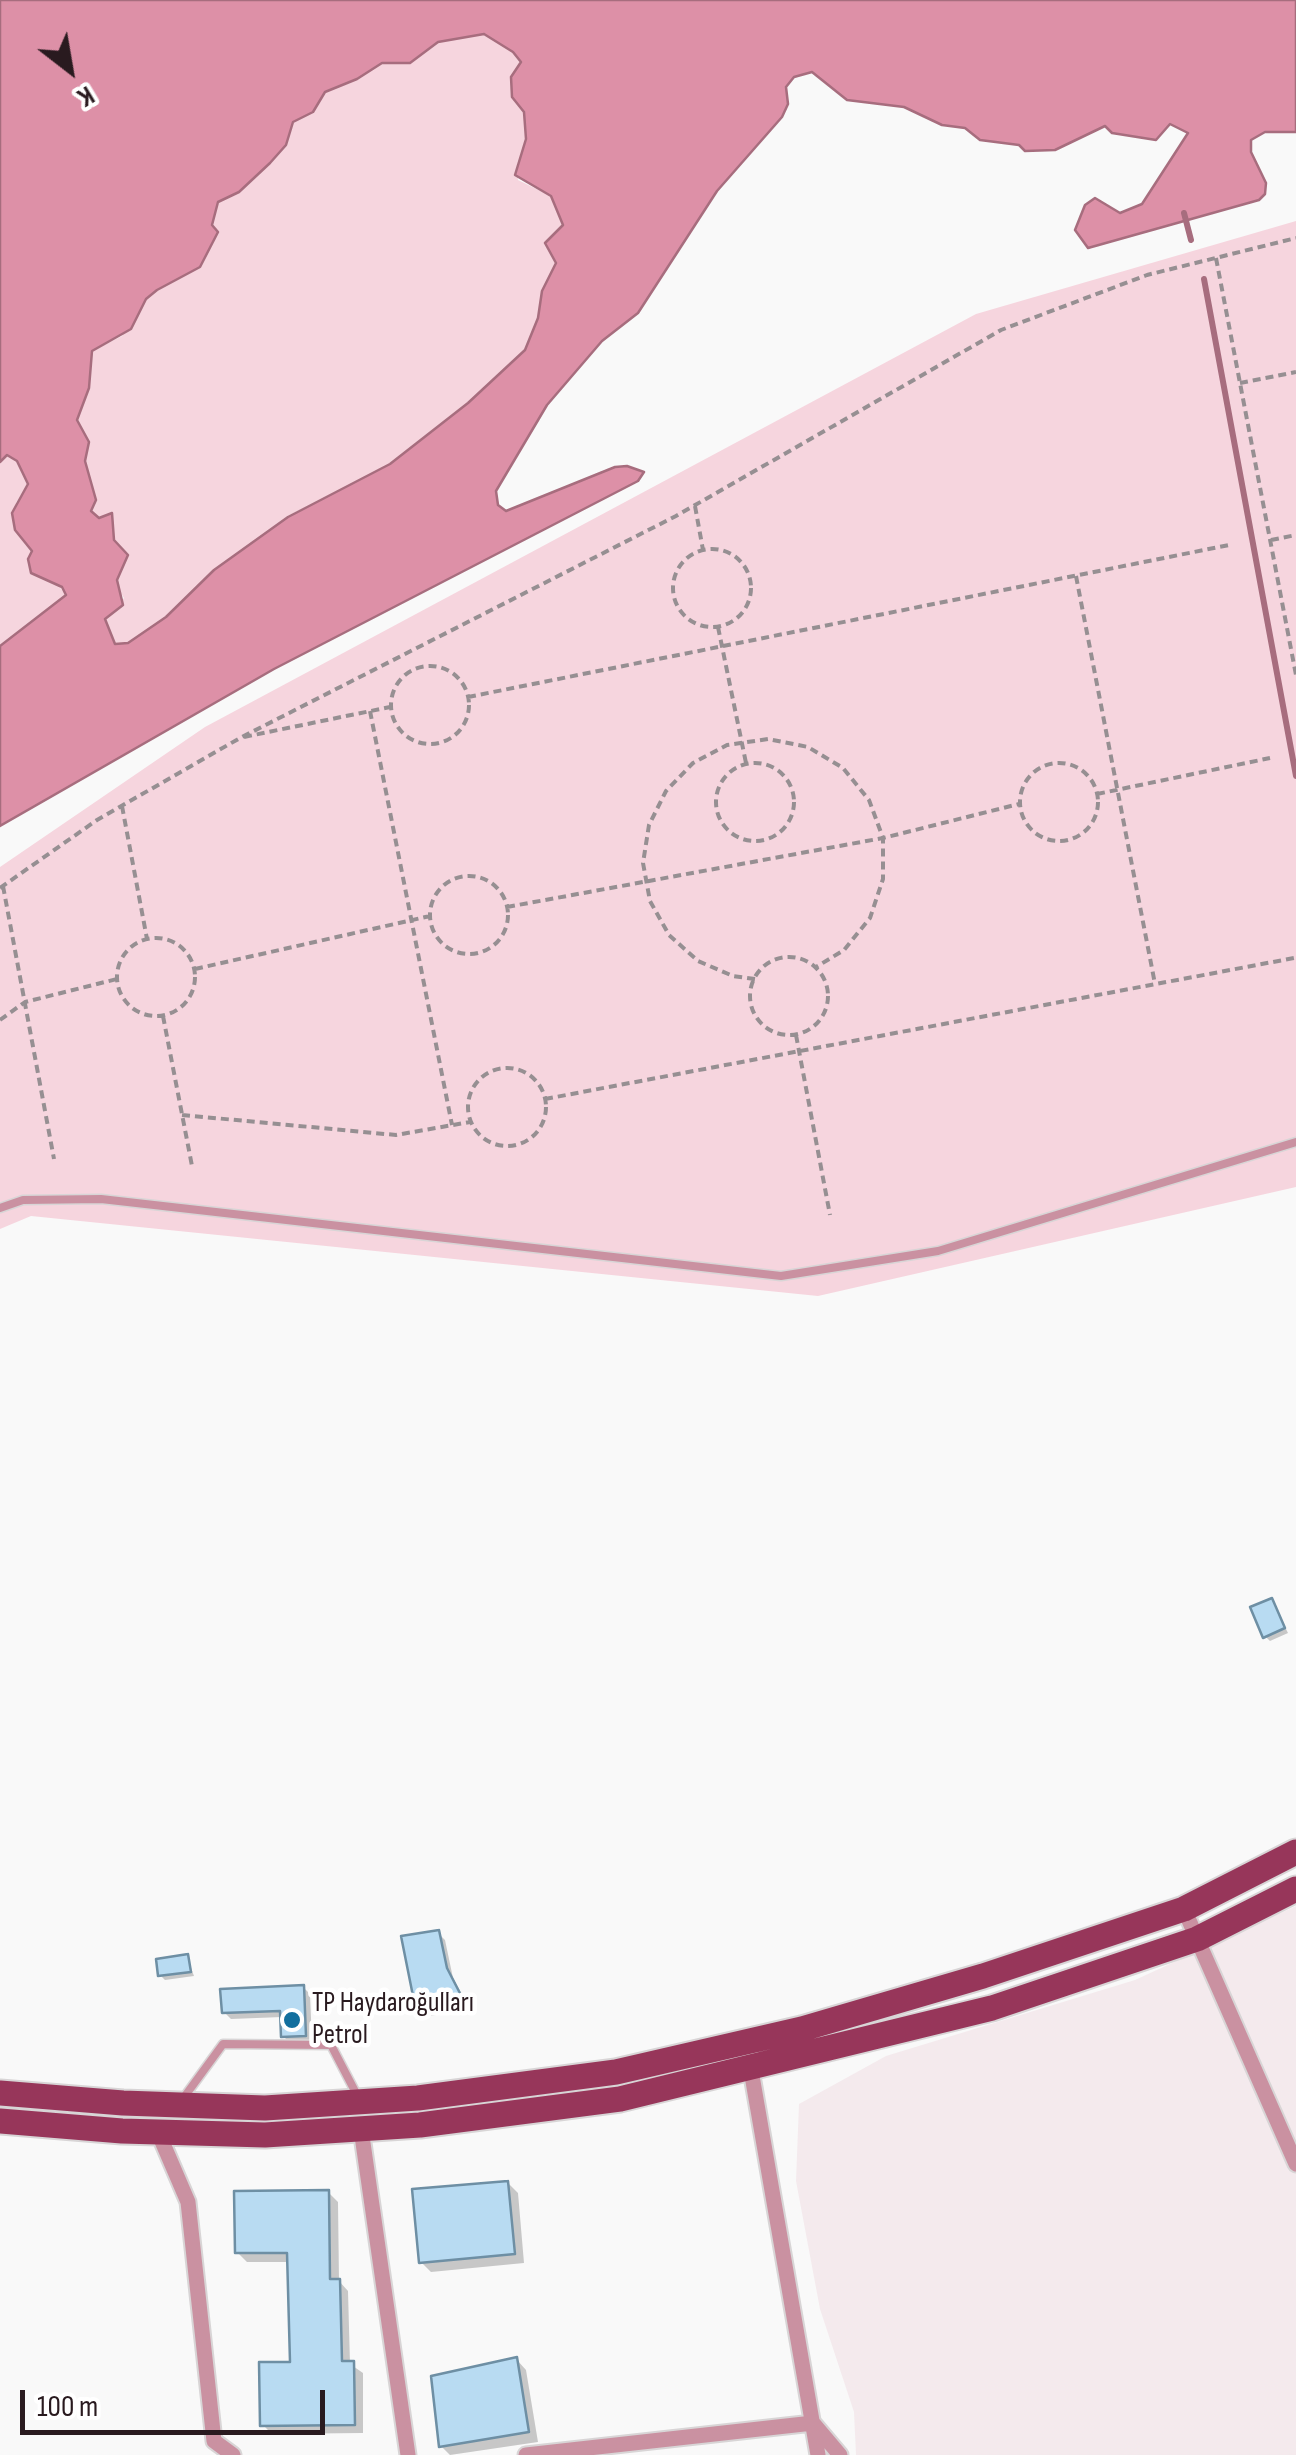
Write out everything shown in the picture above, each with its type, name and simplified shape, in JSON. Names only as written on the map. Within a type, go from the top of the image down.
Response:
[{"type":"main road","points":[[0,2093],[265,2108],[616,2072],[784,2034],[983,1976],[1184,1910],[1296,1852]]},
{"type":"main road","points":[[0,2121],[265,2135],[361,2129],[620,2099],[992,2008],[1197,1939],[1296,1889]]},
{"type":"street","points":[[1184,1910],[1296,2164]]},
{"type":"street","points":[[750,2070],[818,2455]]},
{"type":"street","points":[[361,2129],[408,2455]]},
{"type":"street","points":[[158,2132],[188,2202],[214,2441],[233,2455]]},
{"type":"street","points":[[526,2455],[813,2423]]},
{"type":"street","points":[[813,2423],[840,2455]]},
{"type":"lane","points":[[0,1208],[23,1200],[101,1199],[781,1276],[938,1250],[1296,1142]]},
{"type":"lane","points":[[178,2105],[223,2044],[331,2045],[360,2101]]},
{"type":"path","points":[[54,1159],[2,887],[122,806],[240,738],[695,506],[1001,330],[1147,275],[1296,238]]},
{"type":"path","points":[[1216,258],[1296,675]]},
{"type":"path","points":[[1240,383],[1296,372]]},
{"type":"path","points":[[695,506],[702,550]]},
{"type":"path","points":[[1271,540],[1296,535]]},
{"type":"path","points":[[468,698],[1229,545]]},
{"type":"path","points":[[702,550],[727,552],[746,568],[750,580],[751,592],[740,615],[718,627],[693,623],[675,603],[672,590],[680,564],[702,550]]},
{"type":"path","points":[[1076,576],[1155,984]]},
{"type":"path","points":[[718,627],[746,763]]},
{"type":"path","points":[[421,667],[446,669],[464,686],[469,710],[458,732],[436,744],[424,744],[400,732],[390,707],[398,682],[421,667]]},
{"type":"path","points":[[240,738],[390,707]]},
{"type":"path","points":[[370,711],[452,1125]]},
{"type":"path","points":[[755,979],[733,976],[698,961],[669,935],[650,901],[644,863],[648,825],[666,790],[693,763],[727,745],[768,740],[808,748],[843,768],[869,800],[883,838],[883,879],[870,918],[844,950],[816,967]]},
{"type":"path","points":[[1097,794],[1270,758]]},
{"type":"path","points":[[746,763],[771,766],[782,772],[794,794],[791,818],[784,828],[762,840],[736,836],[726,828],[716,803],[724,778],[746,763]]},
{"type":"path","points":[[1062,763],[1085,773],[1097,794],[1094,819],[1087,830],[1065,841],[1040,837],[1022,818],[1019,804],[1027,779],[1049,764],[1062,763]]},
{"type":"path","points":[[508,906],[647,884],[883,838],[1019,804]]},
{"type":"path","points":[[122,806],[147,939]]},
{"type":"path","points":[[472,875],[495,885],[508,906],[508,919],[498,942],[476,953],[463,954],[440,941],[430,916],[438,891],[460,876],[472,875]]},
{"type":"path","points":[[195,969],[411,924],[430,916]]},
{"type":"path","points":[[147,939],[172,941],[191,958],[195,969],[192,994],[175,1012],[163,1016],[138,1012],[127,1004],[117,979],[125,954],[147,939]]},
{"type":"path","points":[[793,957],[816,967],[828,988],[825,1013],[818,1023],[796,1035],[771,1031],[760,1023],[750,998],[755,979],[768,963],[793,957]]},
{"type":"path","points":[[545,1099],[1294,958]]},
{"type":"path","points":[[0,1020],[25,1002],[117,979]]},
{"type":"path","points":[[163,1016],[192,1166]]},
{"type":"path","points":[[796,1035],[830,1215]]},
{"type":"path","points":[[498,1069],[522,1071],[541,1087],[546,1112],[535,1134],[513,1146],[488,1142],[470,1122],[469,1096],[485,1074],[498,1069]]},
{"type":"path","points":[[182,1114],[396,1135],[470,1122]]},
{"type":"shaded area","points":[[0,0],[1296,0],[1296,132],[1265,132],[1251,140],[1251,152],[1266,183],[1265,194],[1259,200],[1088,248],[1075,230],[1085,205],[1095,198],[1120,213],[1142,204],[1188,133],[1170,124],[1156,140],[1112,133],[1105,126],[1055,150],[1025,151],[1019,145],[980,140],[965,128],[942,125],[904,107],[847,100],[812,72],[794,77],[786,87],[788,104],[782,117],[717,191],[638,313],[602,341],[547,405],[496,491],[498,505],[506,511],[615,467],[627,466],[644,472],[638,481],[274,669],[0,826],[0,646],[66,595],[62,587],[31,573],[28,559],[32,551],[15,530],[12,513],[28,484],[17,461],[7,455],[0,462]],"holes":[[[484,34],[513,52],[521,62],[511,77],[512,97],[524,112],[526,139],[515,175],[551,196],[563,225],[545,243],[556,263],[542,291],[538,318],[525,350],[468,403],[390,464],[288,517],[214,570],[166,617],[128,643],[115,644],[105,619],[123,605],[117,580],[128,555],[114,540],[112,513],[99,518],[91,511],[96,500],[85,461],[89,442],[77,420],[89,388],[92,351],[131,329],[146,299],[157,290],[200,267],[218,232],[212,225],[218,202],[239,192],[270,163],[286,145],[293,122],[313,112],[325,92],[382,63],[410,63],[438,42]]]},
{"type":"shaded area","points":[[484,34],[513,52],[521,62],[514,92],[524,112],[526,139],[517,166],[518,180],[551,196],[563,225],[545,243],[556,263],[542,291],[538,318],[525,350],[468,403],[390,464],[288,516],[214,570],[165,617],[128,643],[116,644],[105,619],[124,598],[118,589],[110,529],[113,520],[99,518],[91,511],[94,492],[85,461],[89,442],[77,420],[92,351],[122,336],[146,299],[215,240],[212,214],[218,202],[249,184],[290,133],[293,122],[313,112],[325,92],[350,83],[383,63],[410,63],[438,42]]},
{"type":"shaded area","points":[[1296,221],[1296,1187],[818,1296],[31,1216],[0,1229],[0,867],[205,727],[976,314]]},
{"type":"shaded area","points":[[7,455],[17,461],[28,484],[16,503],[15,530],[66,595],[0,646],[0,462]]},
{"type":"shaded area","points":[[1296,1906],[1296,2455],[856,2455],[854,2412],[820,2309],[796,2181],[799,2104],[886,2056],[1135,1980]]},
{"type":"building","points":[[1272,1598],[1285,1628],[1263,1638],[1250,1607]]},
{"type":"building","points":[[439,1930],[447,1968],[465,2003],[416,2011],[401,1936]]},
{"type":"building","points":[[188,1954],[191,1972],[158,1976],[156,1959]]},
{"type":"building","points":[[304,1985],[306,2036],[281,2037],[280,2011],[222,2013],[220,1989]]},
{"type":"building","points":[[508,2181],[515,2254],[419,2263],[412,2189]]},
{"type":"building","points":[[329,2190],[330,2279],[340,2279],[342,2361],[354,2361],[355,2425],[260,2426],[259,2362],[290,2362],[287,2253],[235,2253],[234,2191]]},
{"type":"building","points":[[517,2357],[529,2432],[439,2447],[431,2376]]},
{"type":"waterway","points":[[1184,213],[1191,240]]},
{"type":"waterway","points":[[1204,279],[1296,776]]},
{"type":"place","name":"TP Haydaroğulları Petrol","points":[[292,2020]]}]
